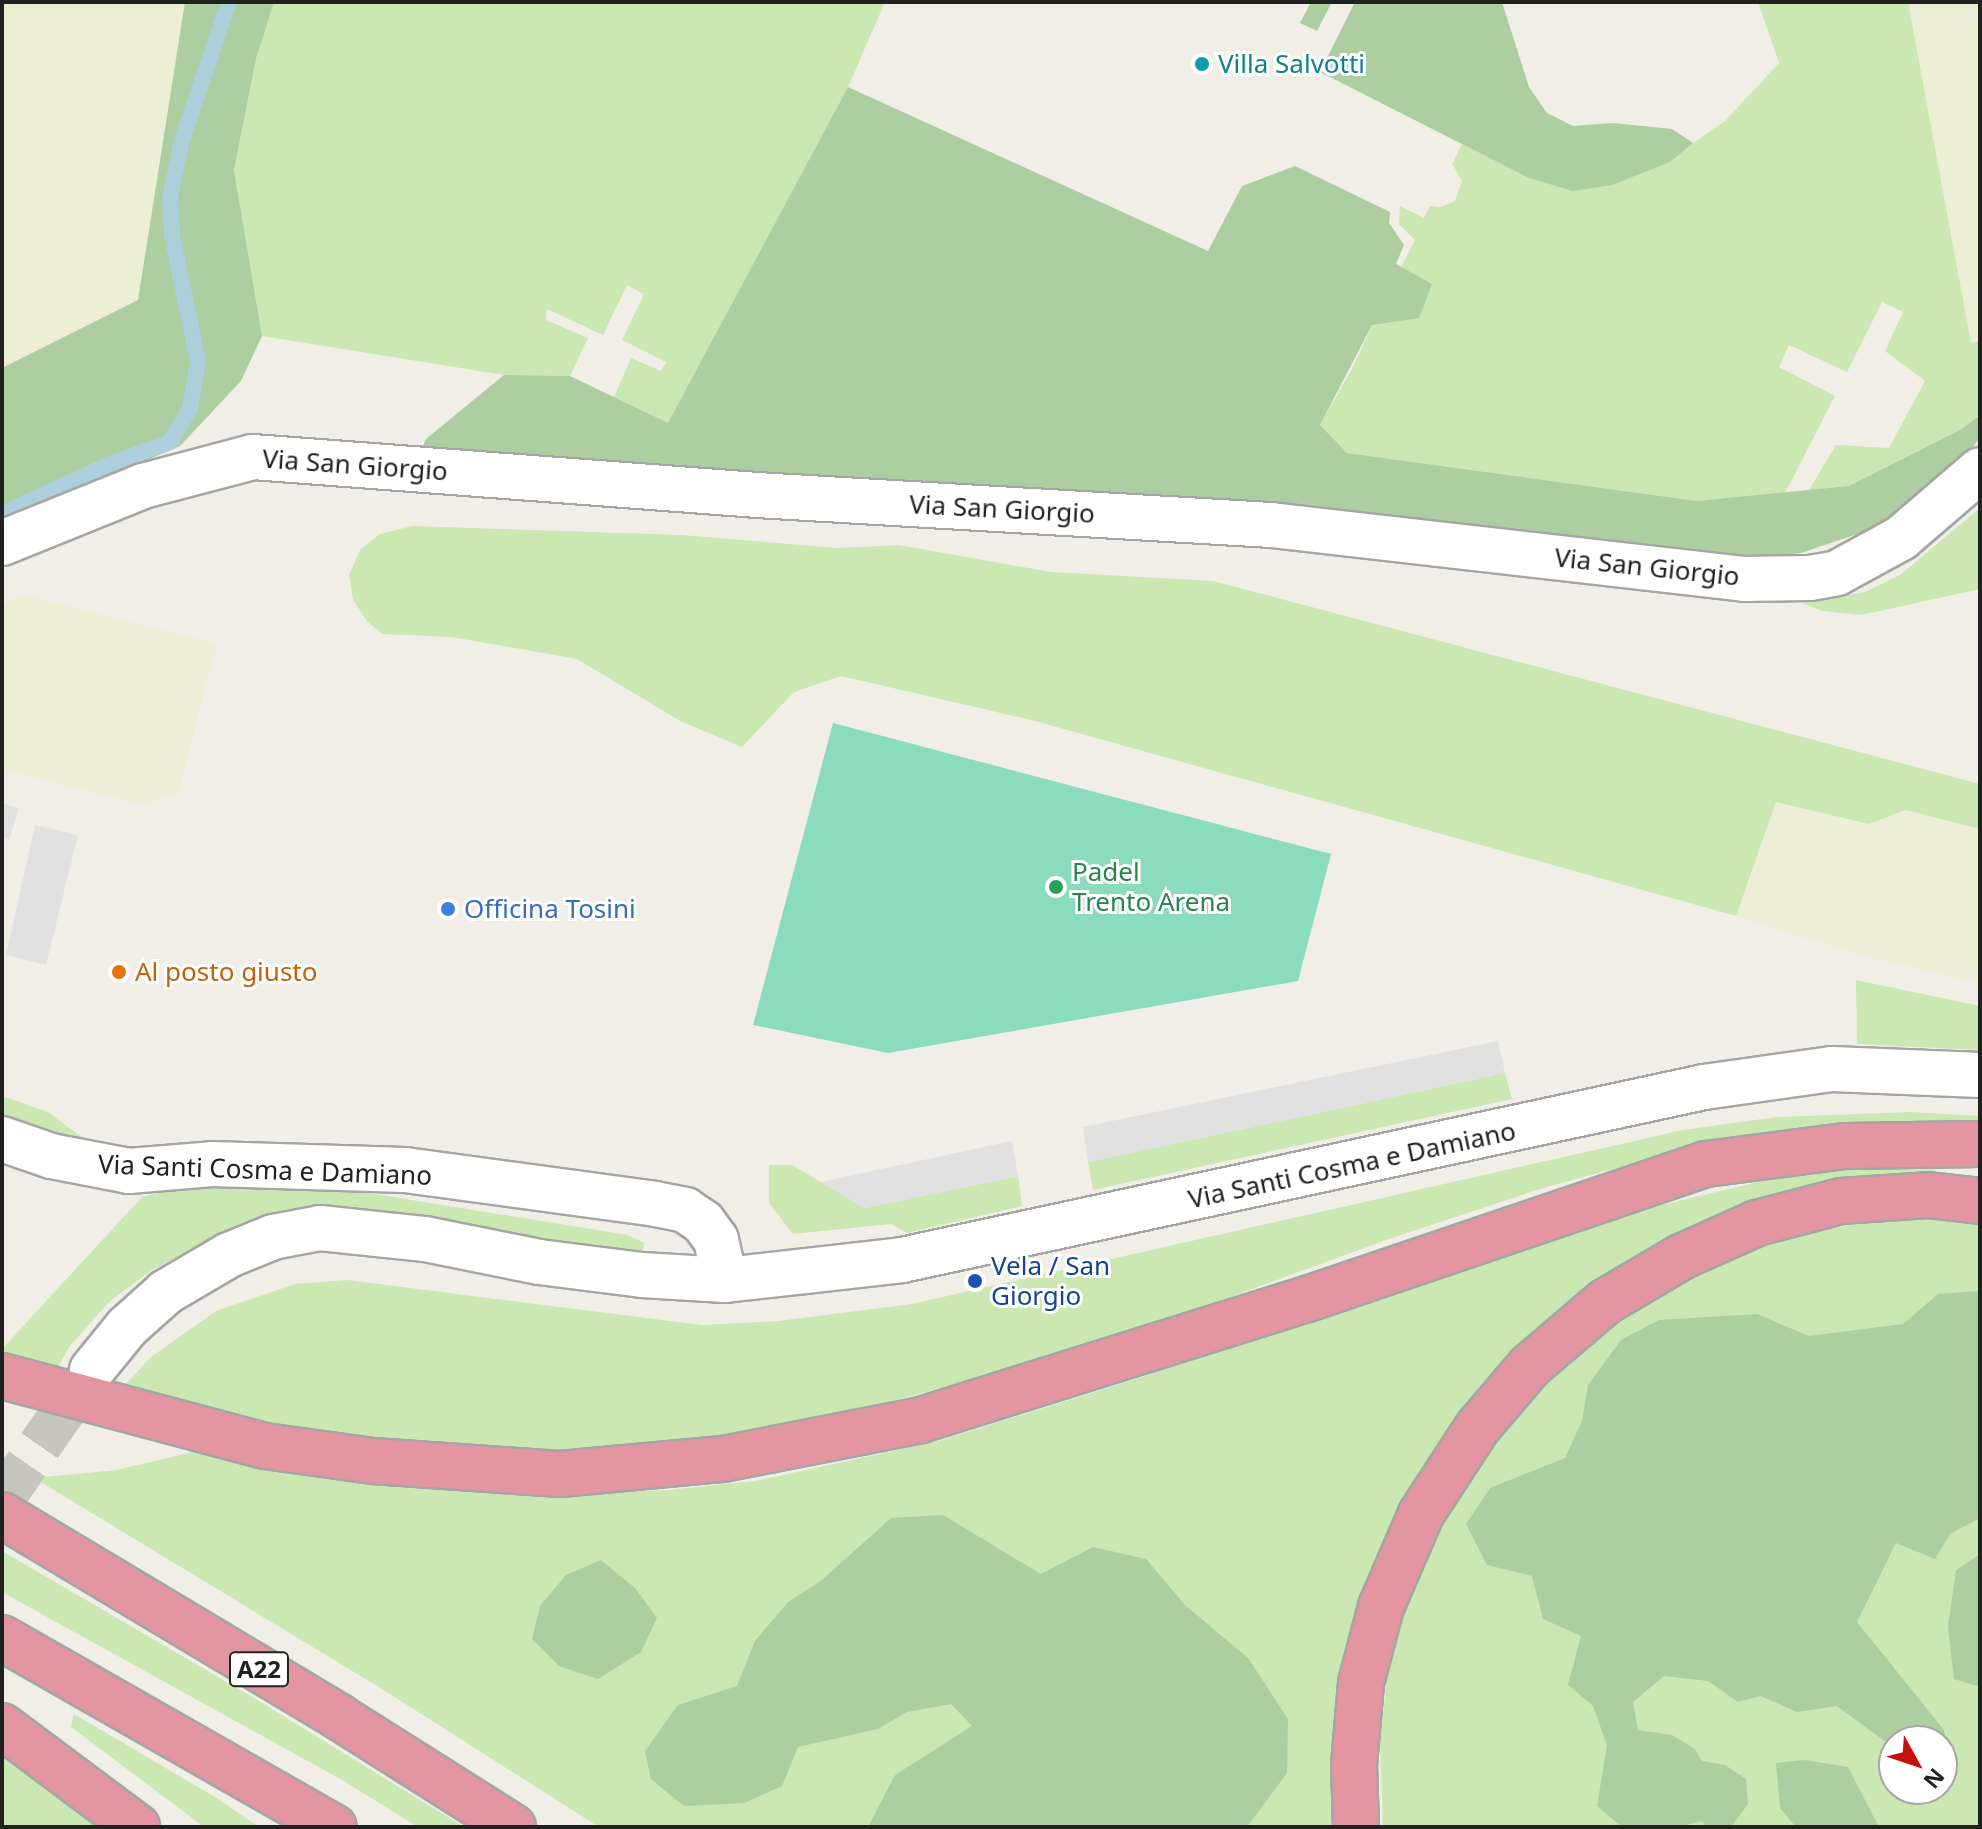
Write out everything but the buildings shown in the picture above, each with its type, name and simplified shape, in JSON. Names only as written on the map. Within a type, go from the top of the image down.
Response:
[{"type":"highway","points":[[2,1376],[265,1446],[373,1461],[560,1474],[723,1459],[921,1420],[1307,1299],[1706,1164],[1845,1146],[1980,1144]]},
{"type":"highway","points":[[1356,1827],[1354,1765],[1361,1683],[1381,1607],[1421,1514],[1477,1428],[1530,1366],[1605,1302],[1681,1257],[1757,1223],[1841,1201],[1928,1195],[1980,1201]]},
{"type":"highway","name":"A22","points":[[2,1515],[339,1717],[513,1827]]},
{"type":"highway","points":[[2,1638],[334,1827]]},
{"type":"highway","points":[[2,1726],[137,1827]]},
{"type":"street","name":"Via San Giorgio","points":[[2,543],[143,486],[253,457],[757,495],[1271,525],[1745,579],[1810,578],[1837,573],[1901,538],[1980,470]]},
{"type":"street","name":"Via Santi Cosma e Damiano","points":[[92,1370],[127,1327],[176,1286],[229,1255],[273,1237],[320,1228],[425,1239],[539,1262],[725,1280],[902,1260],[1704,1087],[1832,1069],[1980,1075]]},
{"type":"street","name":"Via Santi Cosma e Damiano","points":[[2,1139],[51,1156],[129,1171],[212,1164],[405,1170],[655,1204],[685,1210],[703,1222],[716,1240],[725,1280]]},
{"type":"green space","points":[[2,2],[185,2],[138,300],[2,368]]},
{"type":"green space","points":[[185,2],[274,2],[256,59],[234,170],[262,336],[241,381],[180,446],[2,522],[2,368],[138,300]]},
{"type":"green space","points":[[274,2],[885,2],[848,87],[668,424],[614,397],[631,358],[661,371],[666,362],[622,340],[644,294],[627,285],[603,335],[547,309],[546,320],[588,338],[570,376],[504,375],[262,336],[234,170],[256,59]]},
{"type":"green space","points":[[1311,2],[1332,2],[1317,31],[1300,23]]},
{"type":"green space","points":[[1355,2],[1502,2],[1529,87],[1547,113],[1573,126],[1613,123],[1672,129],[1693,143],[1670,162],[1612,185],[1573,191],[1529,178],[1320,72]]},
{"type":"green space","points":[[1758,2],[1908,2],[1971,343],[1980,341],[1980,415],[1960,430],[1849,486],[1809,490],[1836,445],[1889,448],[1925,381],[1885,351],[1903,312],[1882,302],[1847,372],[1789,345],[1779,367],[1835,396],[1785,493],[1697,501],[1347,453],[1320,425],[1354,365],[1372,325],[1432,285],[1401,267],[1415,240],[1399,224],[1400,206],[1424,218],[1430,206],[1441,207],[1455,201],[1462,181],[1452,164],[1462,144],[1529,178],[1693,143],[1725,121],[1779,63]]},
{"type":"green space","points":[[1908,2],[1980,2],[1980,341],[1971,343]]},
{"type":"green space","points":[[848,87],[1208,251],[1242,186],[1295,166],[1390,212],[1389,223],[1404,245],[1396,264],[1432,284],[1419,318],[1372,325],[1320,425],[1347,453],[1697,501],[1849,486],[1960,430],[1980,415],[1980,438],[1950,474],[1918,504],[1878,527],[1801,553],[1722,563],[418,455],[426,439],[504,375],[570,376],[668,423]]},
{"type":"green space","points":[[1980,508],[1980,589],[1861,615],[1823,611],[1802,603],[1865,592],[1900,575]]},
{"type":"green space","points":[[412,526],[682,535],[838,548],[899,545],[1051,572],[1213,581],[1980,784],[1980,829],[1906,810],[1869,824],[1776,802],[1736,916],[1035,721],[841,676],[794,692],[742,747],[682,722],[577,659],[452,637],[382,634],[367,621],[353,600],[349,575],[360,550],[380,534]]},
{"type":"green space","points":[[26,595],[217,644],[178,794],[141,805],[2,769],[2,605]]},
{"type":"green space","name":"Padel Trento Arena","points":[[833,723],[1331,854],[1298,981],[888,1053],[753,1025]]},
{"type":"green space","points":[[1776,802],[1869,824],[1906,810],[1980,829],[1980,983],[1859,955],[1736,916]]},
{"type":"green space","points":[[1856,980],[1980,1006],[1980,1050],[1857,1044]]},
{"type":"green space","points":[[1505,1073],[1512,1099],[1093,1190],[1088,1162]]},
{"type":"green space","points":[[2,1096],[48,1112],[92,1145],[2,1116]]},
{"type":"green space","points":[[1911,1112],[1980,1116],[1980,1131],[1688,1149],[1543,1188],[1386,1240],[1100,1345],[892,1401],[711,1439],[651,1447],[523,1452],[388,1444],[270,1423],[121,1389],[151,1357],[216,1311],[295,1284],[347,1280],[702,1325],[778,1321],[912,1304],[1683,1130],[1777,1117]]},
{"type":"green space","points":[[769,1165],[792,1165],[865,1208],[1018,1176],[1022,1206],[907,1233],[891,1224],[793,1234],[769,1203]]},
{"type":"green space","points":[[1868,1168],[1938,1170],[1787,1199],[1702,1226],[1418,1481],[1384,1544],[1362,1604],[1335,1729],[1332,1827],[599,1827],[382,1689],[34,1478],[117,1470],[196,1451],[279,1469],[574,1493],[668,1490],[755,1481],[935,1442],[1133,1380],[1582,1224],[1804,1171]]},
{"type":"green space","points":[[254,1183],[344,1189],[628,1235],[644,1243],[642,1254],[244,1227],[152,1270],[110,1301],[69,1347],[56,1371],[2,1356],[2,1349],[142,1197],[178,1188]]},
{"type":"green space","points":[[1937,1216],[1980,1220],[1980,1827],[1383,1827],[1380,1742],[1391,1640],[1443,1518],[1476,1463],[1521,1404],[1618,1318],[1716,1265],[1768,1243],[1885,1217]]},
{"type":"green space","points":[[1980,1291],[1980,1518],[1950,1534],[1935,1559],[1896,1543],[1857,1622],[1940,1725],[1878,1725],[1878,1736],[1837,1706],[1797,1712],[1761,1696],[1738,1702],[1708,1681],[1664,1676],[1633,1702],[1638,1730],[1672,1735],[1695,1749],[1702,1761],[1725,1765],[1746,1779],[1748,1804],[1731,1827],[1707,1827],[1702,1821],[1679,1827],[1622,1827],[1597,1806],[1607,1745],[1593,1706],[1568,1685],[1581,1636],[1543,1619],[1532,1576],[1487,1565],[1466,1524],[1490,1488],[1565,1458],[1582,1421],[1588,1385],[1621,1340],[1659,1320],[1757,1314],[1809,1336],[1903,1324],[1938,1294]]},
{"type":"green space","points":[[943,1515],[1041,1574],[1093,1547],[1146,1559],[1185,1605],[1248,1658],[1288,1719],[1287,1773],[1247,1827],[868,1827],[895,1775],[972,1726],[951,1704],[907,1712],[878,1729],[798,1747],[782,1786],[744,1803],[684,1806],[651,1779],[645,1751],[678,1705],[737,1686],[755,1641],[788,1602],[822,1580],[891,1518]]},
{"type":"green space","points":[[2,1551],[249,1695],[464,1827],[418,1827],[342,1780],[2,1592]]},
{"type":"green space","points":[[1980,1554],[1980,1687],[1954,1679],[1948,1627],[1956,1570]]},
{"type":"green space","points":[[601,1560],[635,1588],[657,1618],[641,1652],[598,1679],[559,1666],[532,1639],[540,1606],[566,1575]]},
{"type":"green space","points":[[74,1714],[215,1797],[259,1827],[204,1827],[71,1727]]},
{"type":"green space","points":[[2,1746],[117,1827],[2,1827]]},
{"type":"green space","points":[[1805,1760],[1848,1767],[1879,1827],[1796,1827],[1780,1808],[1776,1763]]},
{"type":"shaded area","points":[[2,803],[19,808],[9,840],[2,838]]},
{"type":"shaded area","points":[[35,825],[78,835],[46,965],[6,955]]},
{"type":"shaded area","points":[[1498,1041],[1505,1073],[1088,1162],[1083,1127]]},
{"type":"shaded area","points":[[1012,1141],[1018,1176],[865,1208],[821,1182]]},
{"type":"waterway","points":[[2,514],[107,465],[170,442],[190,409],[198,362],[172,235],[170,196],[182,140],[229,2]]},
{"type":"tunnel","points":[[2,1500],[92,1370]]},
{"type":"place","name":"Villa Salvotti","points":[[1202,64]]},
{"type":"place","name":"Padel Trento Arena","points":[[1056,887]]},
{"type":"place","name":"Officina Tosini","points":[[448,909]]},
{"type":"place","name":"Al posto giusto","points":[[119,972]]},
{"type":"place","name":"Vela / San Giorgio","points":[[975,1281]]}]
